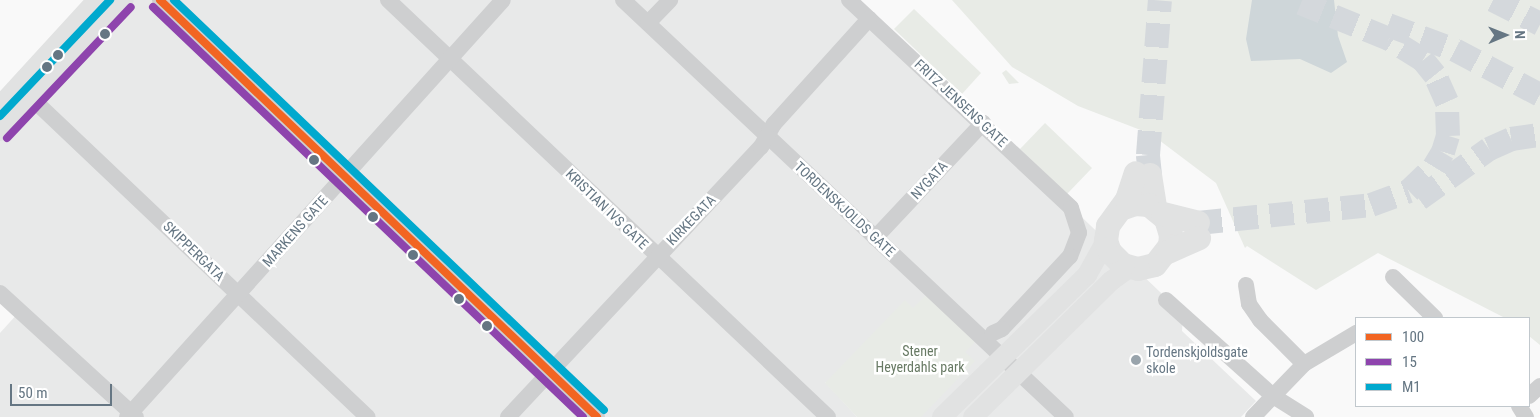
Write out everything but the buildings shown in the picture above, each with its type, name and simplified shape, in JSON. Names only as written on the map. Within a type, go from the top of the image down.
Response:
[{"type":"highway","points":[[1121,208],[1142,204],[1159,211],[1199,231],[1147,268],[1129,268],[1114,258],[1106,241],[1108,226],[1143,174],[1159,211],[1171,235],[1168,252]]},
{"type":"main road","points":[[0,131],[26,92],[97,0]]},
{"type":"main road","points":[[0,106],[26,92],[124,0]]},
{"type":"main road","points":[[942,417],[1087,275],[1106,241]]},
{"type":"main road","points":[[973,417],[1129,268]]},
{"type":"street","points":[[160,0],[597,417]]},
{"type":"street","name":"KRISTIAN IVS GATE","points":[[388,0],[828,417]]},
{"type":"street","name":"MARKENS GATE","points":[[132,415],[238,294],[503,0]]},
{"type":"street","name":"TORDENSKJOLDS GATE","points":[[623,0],[1066,417]]},
{"type":"street","points":[[648,23],[670,0]]},
{"type":"street","name":"FRITZ JENSENS GATE","points":[[849,0],[983,123],[1071,208],[1079,233],[1070,256],[1002,329],[993,333]]},
{"type":"street","name":"KIRKEGATA","points":[[508,417],[656,256],[761,147],[767,135],[869,19]]},
{"type":"street","name":"SKIPPERGATA","points":[[26,92],[368,417]]},
{"type":"street","name":"NYGATA","points":[[875,238],[983,123]]},
{"type":"street","points":[[1393,276],[1434,317]]},
{"type":"street","points":[[1246,285],[1249,304],[1260,320],[1304,364]]},
{"type":"street","points":[[0,293],[132,415]]},
{"type":"street","points":[[1166,300],[1273,396],[1306,417]]},
{"type":"street","points":[[1253,417],[1304,364],[1355,334]]},
{"type":"street","points":[[1530,395],[1540,386]]},
{"type":"shaded area","points":[[133,0],[855,0],[1183,314],[1182,331],[1256,401],[1241,417],[903,417],[825,382],[857,417],[0,417],[0,333],[19,312],[0,293],[0,138]]},
{"type":"shaded area","points":[[1252,0],[1334,0],[1338,36],[1347,62],[1331,73],[1300,59],[1251,61],[1246,39]]},
{"type":"green space","points":[[952,0],[1540,0],[1540,345],[1530,337],[1530,317],[1503,317],[1378,253],[1316,290],[1247,246],[1245,248],[1216,183],[1151,134],[1078,106],[1012,67]]},
{"type":"green space","points":[[914,9],[981,73],[962,94],[894,29]]},
{"type":"green space","points":[[1006,70],[1019,83],[1009,84],[1002,73]]},
{"type":"green space","points":[[1045,123],[1092,168],[1067,194],[1020,149]]},
{"type":"green space","name":"Stener Heyerdahls park","points":[[926,295],[975,342],[965,352],[975,361],[921,417],[857,417],[825,383],[905,300],[913,308]]},
{"type":"tunnel","points":[[1150,175],[1148,155],[1160,0]]},
{"type":"tunnel","points":[[1493,0],[1540,24]]},
{"type":"tunnel","points":[[1198,223],[1371,205],[1409,191],[1434,167],[1443,152],[1448,136],[1447,102],[1435,75],[1423,60],[1389,39],[1301,3]]},
{"type":"tunnel","points":[[1388,25],[1455,50],[1540,95]]},
{"type":"tunnel","points":[[1419,199],[1489,149],[1511,139],[1540,135]]},
{"type":"transit line","name":"M1","points":[[0,116],[110,0]]},
{"type":"transit line","name":"100","points":[[160,0],[597,417]]},
{"type":"transit line","name":"M1","points":[[174,0],[604,410]]},
{"type":"transit line","name":"15","points":[[7,138],[131,7]]},
{"type":"transit line","name":"15","points":[[153,7],[583,417]]},
{"type":"place","name":"Tordenskjoldsgate skole","points":[[1136,360]]}]
